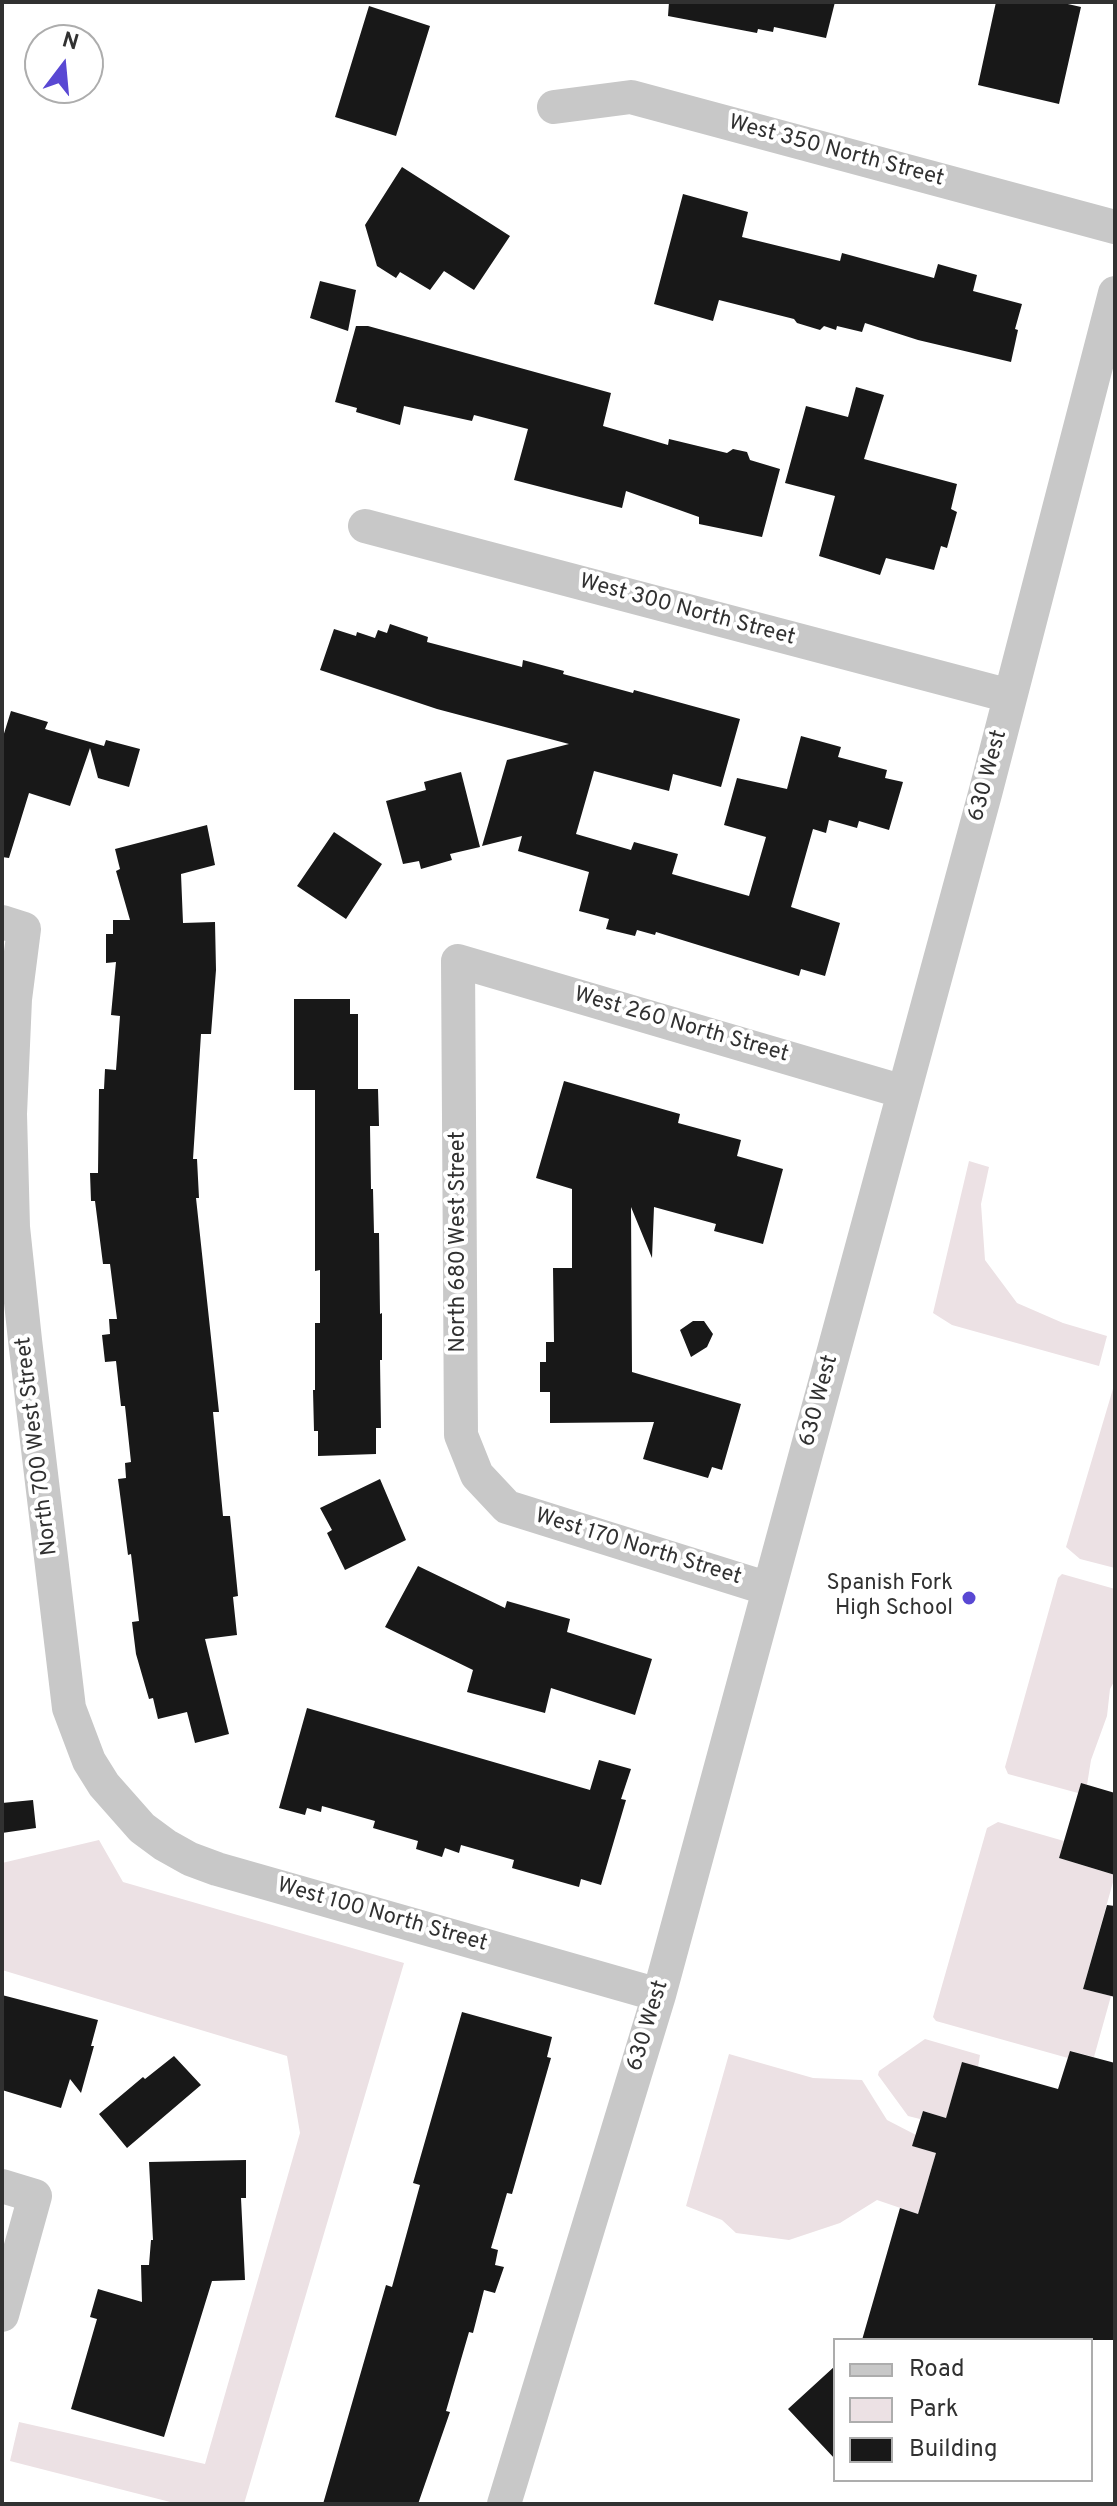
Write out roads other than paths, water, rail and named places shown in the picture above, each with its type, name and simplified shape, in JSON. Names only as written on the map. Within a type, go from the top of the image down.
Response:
[{"type":"street","name":"West 350 North Street","points":[[554,107],[631,97],[1115,227]]},
{"type":"street","name":"630 West","points":[[504,2504],[659,1995],[904,1092],[1115,293]]},
{"type":"street","name":"West 300 North Street","points":[[365,526],[1010,696]]},
{"type":"street","name":"North 700 West Street","points":[[13,926],[15,999],[10,1118],[13,1227],[69,1708],[89,1761],[120,1807]]},
{"type":"street","name":"West 260 North Street","points":[[458,961],[904,1092]]},
{"type":"street","name":"North 680 West Street","points":[[458,961],[461,1435],[477,1475],[507,1507]]},
{"type":"street","name":"West 170 North Street","points":[[507,1507],[769,1589]]},
{"type":"street","name":"West 100 North Street","points":[[120,1807],[165,1845],[217,1869],[659,1995]]},
{"type":"street","points":[[2,2186],[35,2196],[2,2315]]},
{"type":"place","name":"Spanish Fork High School","points":[[969,1598]]}]
